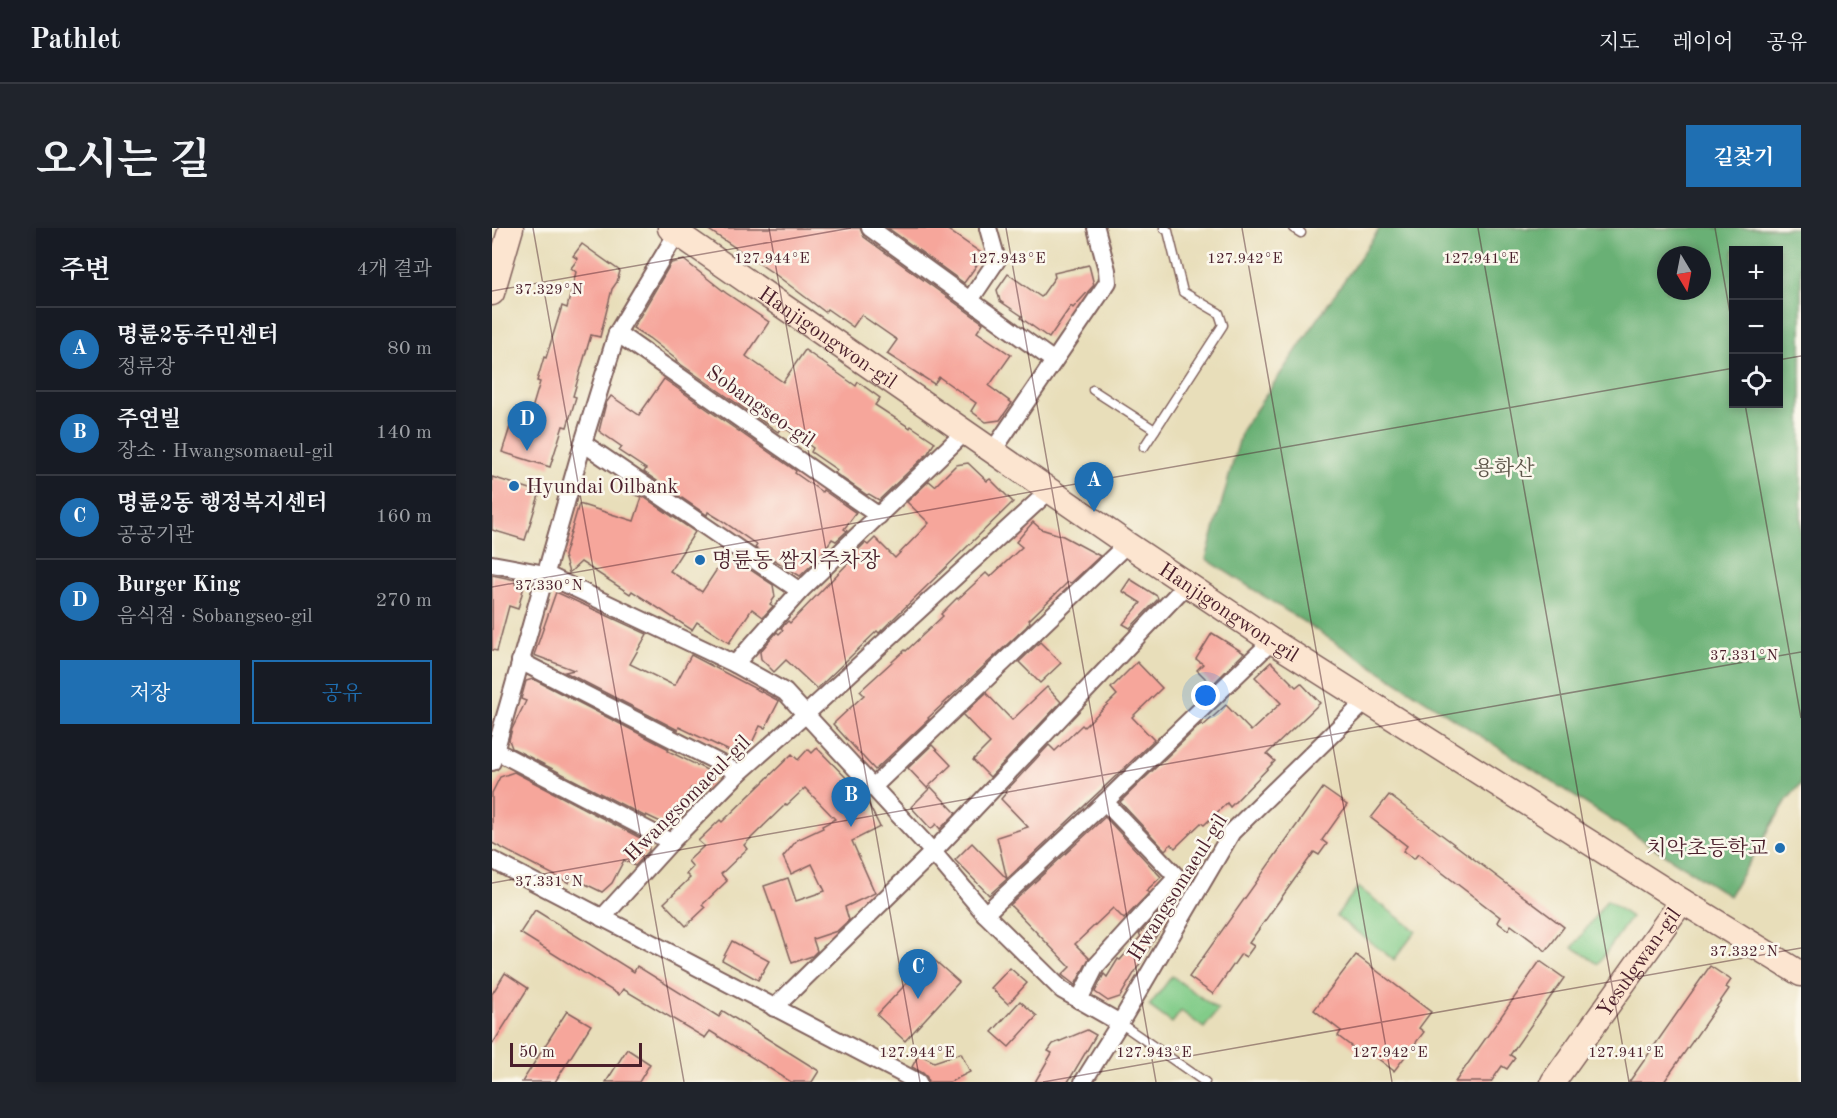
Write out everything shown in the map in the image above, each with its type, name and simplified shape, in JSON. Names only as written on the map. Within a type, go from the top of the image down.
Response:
[{"type":"street","points":[[492,293],[511,228]]},
{"type":"street","points":[[870,228],[1054,361]]},
{"type":"street","points":[[970,300],[997,260],[987,228]]},
{"type":"street","points":[[992,452],[1108,282],[1096,228]]},
{"type":"street","points":[[671,842],[494,757],[519,661],[617,333],[676,230]]},
{"type":"street","name":"Hanjigongwon-gil","points":[[676,230],[992,452],[1272,641],[1801,974]]},
{"type":"street","name":"Sobangseo-gil","points":[[617,333],[879,516]]},
{"type":"street","points":[[735,664],[800,591],[965,432]]},
{"type":"street","points":[[583,443],[800,591]]},
{"type":"street","name":"Hwangsomaeul-gil","points":[[602,918],[671,842],[739,773],[1050,490]]},
{"type":"street","points":[[873,787],[1126,544]]},
{"type":"street","points":[[492,564],[545,574],[735,664],[785,692],[807,713],[933,852],[985,914],[1062,990],[1120,1023]]},
{"type":"street","points":[[774,1008],[933,852],[1187,584]]},
{"type":"street","points":[[985,914],[1272,641]]},
{"type":"street","points":[[519,661],[739,773]]},
{"type":"street","name":"Hwangsomaeul-gil","points":[[1083,1082],[1232,832],[1367,700]]},
{"type":"street","name":"Hwangsomaeul-gil","points":[[1079,1000],[1096,966],[1177,877],[1105,802]]},
{"type":"street","points":[[492,860],[918,1082]]},
{"type":"street","name":"Yesulgwan-gil","points":[[1553,1082],[1682,901]]},
{"type":"lane","points":[[1144,447],[1223,326],[1219,313],[1183,292],[1168,229]]},
{"type":"lane","points":[[1093,390],[1155,430]]},
{"type":"lane","points":[[1120,1023],[1204,1082]]},
{"type":"green space","name":"용화산","points":[[1380,228],[1801,228],[1801,784],[1787,800],[1729,896],[1206,559],[1242,430]]},
{"type":"green space","points":[[1358,887],[1416,931],[1394,960],[1336,916]]},
{"type":"green space","points":[[1607,900],[1631,917],[1598,964],[1573,947]]},
{"type":"green space","points":[[1172,976],[1218,1010],[1204,1028],[1181,1011],[1172,1023],[1149,1006]]},
{"type":"building","points":[[706,228],[860,228],[864,237],[983,323],[977,332],[1011,355],[989,386],[1012,403],[1000,420],[986,422],[971,411],[976,403],[939,377],[934,384],[887,354],[897,340],[861,315],[853,327],[827,309],[825,312],[776,275]]},
{"type":"building","points":[[888,228],[945,228],[984,255],[964,283]]},
{"type":"building","points":[[582,244],[620,271],[612,289],[600,337],[591,335],[573,396],[576,397],[567,427],[563,426],[550,467],[502,452],[511,424],[526,429],[540,382],[537,381],[544,357],[546,358],[562,306],[567,308],[576,272],[571,268],[578,259],[573,256]]},
{"type":"building","points":[[684,260],[726,293],[769,322],[747,357],[783,382],[805,350],[856,386],[858,382],[880,398],[875,405],[935,442],[928,453],[879,500],[867,495],[835,473],[837,470],[811,452],[813,448],[782,426],[778,432],[633,328],[671,263]]},
{"type":"building","points":[[1089,265],[1094,285],[1073,308],[1071,306],[1049,338],[1000,301],[997,290],[1008,274],[1041,297],[1055,277],[1054,273]]},
{"type":"building","points":[[664,379],[796,471],[795,473],[822,492],[823,490],[856,513],[844,529],[847,531],[836,541],[832,539],[818,559],[800,576],[755,548],[757,545],[721,520],[708,512],[707,515],[644,472],[646,469],[619,451],[622,447],[599,431],[606,403],[611,396],[639,415]]},
{"type":"building","points":[[968,463],[987,481],[990,479],[1013,502],[879,633],[877,631],[817,689],[786,660],[774,672],[761,659],[760,652],[777,632],[779,634],[783,630],[781,628],[788,621],[790,623],[865,543],[868,545],[875,538],[895,558],[929,523],[907,502],[929,481],[935,486],[956,465]]},
{"type":"building","points":[[492,477],[540,492],[525,540],[492,530]]},
{"type":"building","points":[[632,489],[695,532],[670,571],[702,592],[725,557],[741,568],[743,565],[773,585],[775,597],[770,604],[773,606],[763,617],[752,609],[729,643],[697,622],[692,630],[632,591],[630,594],[581,562],[569,573],[564,556],[579,504],[634,521],[642,497],[629,493]]},
{"type":"building","points":[[1033,522],[1041,529],[1063,536],[1100,556],[1071,583],[1068,582],[1029,620],[1026,627],[875,770],[833,724],[864,695],[860,691],[943,616],[941,614],[957,598],[986,573],[990,577],[1022,547],[1016,542]]},
{"type":"building","points":[[492,575],[516,580],[515,584],[524,586],[518,609],[509,606],[497,651],[492,650]]},
{"type":"building","points":[[1130,579],[1157,596],[1158,599],[1130,628],[1123,624],[1141,603],[1122,591]]},
{"type":"building","points":[[556,592],[647,634],[630,664],[675,685],[691,655],[779,701],[765,728],[760,726],[748,751],[742,757],[679,727],[678,730],[565,672],[574,670],[534,655]]},
{"type":"building","points":[[1212,633],[1244,653],[1212,685],[1197,670],[1203,664],[1196,659]]},
{"type":"building","points":[[1040,642],[1061,663],[1040,683],[1019,662]]},
{"type":"building","points":[[1137,662],[1162,688],[1132,717],[1154,740],[1007,879],[997,837],[1028,827],[1001,799],[1005,792],[1049,745],[1055,751],[1117,695],[1111,688]]},
{"type":"building","points":[[1271,662],[1296,687],[1301,683],[1320,703],[1267,754],[1275,761],[1230,807],[1227,803],[1204,825],[1201,823],[1175,848],[1171,844],[1165,850],[1120,802],[1201,724],[1203,726],[1226,705],[1251,731],[1281,703],[1255,677]]},
{"type":"building","points":[[533,679],[711,772],[713,780],[710,787],[701,793],[691,788],[671,827],[646,815],[646,817],[512,748],[509,740],[526,701],[521,699],[526,681]]},
{"type":"building","points":[[1047,687],[1061,702],[990,777],[973,760],[990,743],[963,715],[986,693],[1012,720]]},
{"type":"building","points":[[932,745],[951,765],[927,788],[908,768]]},
{"type":"building","points":[[817,748],[865,797],[880,827],[852,841],[875,893],[845,907],[849,920],[837,931],[813,939],[817,951],[812,956],[792,963],[764,886],[788,878],[796,901],[825,891],[812,864],[791,874],[783,857],[797,840],[823,828],[822,826],[835,819],[805,788],[744,845],[747,849],[721,874],[727,881],[702,905],[705,908],[686,926],[664,903],[690,878],[686,874],[693,867],[688,861],[704,846],[698,841],[720,820],[722,822],[792,754],[798,760],[808,749],[812,753]]},
{"type":"building","points":[[514,772],[648,842],[649,851],[635,866],[624,860],[612,883],[602,892],[571,877],[569,883],[492,843],[492,793],[500,777]]},
{"type":"building","points":[[931,787],[956,813],[940,829],[936,824],[931,829],[911,807]]},
{"type":"building","points":[[1323,788],[1347,805],[1322,840],[1327,844],[1319,855],[1314,852],[1249,943],[1254,946],[1246,957],[1241,954],[1213,994],[1189,977]]},
{"type":"building","points":[[1389,795],[1564,927],[1546,951],[1511,925],[1508,930],[1497,922],[1500,917],[1418,854],[1414,859],[1403,851],[1407,846],[1371,818]]},
{"type":"building","points":[[1105,817],[1161,877],[1146,891],[1149,893],[1124,919],[1113,908],[1075,944],[1089,958],[1075,985],[1062,975],[1070,967],[1010,905]]},
{"type":"building","points":[[972,843],[1007,879],[989,895],[955,860]]},
{"type":"building","points":[[1167,904],[1173,908],[1120,997],[1108,1001],[1095,992],[1104,974],[1107,977],[1118,959],[1120,960],[1141,936],[1139,934]]},
{"type":"building","points":[[535,910],[634,972],[637,966],[719,1017],[723,1011],[819,1071],[812,1082],[791,1082],[710,1031],[705,1038],[623,989],[619,995],[520,933]]},
{"type":"building","points":[[732,941],[769,961],[758,980],[722,960]]},
{"type":"building","points":[[1356,955],[1431,1012],[1419,1028],[1424,1032],[1394,1071],[1368,1051],[1364,1056],[1338,1036],[1341,1031],[1314,1010]]},
{"type":"building","points":[[931,957],[959,982],[905,1041],[877,1015]]},
{"type":"building","points":[[1540,961],[1564,978],[1510,1055],[1515,1058],[1507,1069],[1502,1066],[1491,1082],[1455,1082]]},
{"type":"building","points":[[1710,966],[1731,980],[1726,987],[1729,989],[1664,1082],[1629,1082]]},
{"type":"building","points":[[1010,968],[1027,983],[1008,1004],[991,988]]},
{"type":"building","points":[[505,973],[528,988],[492,1045],[492,994]]},
{"type":"building","points":[[1020,1001],[1037,1016],[1009,1047],[992,1032]]},
{"type":"building","points":[[567,1011],[591,1025],[555,1082],[522,1082]]},
{"type":"building","points":[[1087,1030],[1096,1035],[1068,1082],[1035,1082],[1052,1053],[1048,1051],[1053,1044]]},
{"type":"building","points":[[627,1049],[650,1064],[639,1082],[606,1082]]},
{"type":"building","points":[[961,1053],[970,1072],[950,1082],[928,1082],[923,1073],[912,1067],[919,1054],[934,1062]]},
{"type":"place","name":"Burger King","points":[[527,451]]},
{"type":"place","name":"Hyundai Oilbank","points":[[514,486]]},
{"type":"place","name":"명륜2동주민센터","points":[[1094,512]]},
{"type":"place","name":"명륜동 쌈지주차장","points":[[700,560]]},
{"type":"place","name":"주연빌","points":[[851,827]]},
{"type":"place","name":"치악초등학교","points":[[1780,848]]},
{"type":"place","name":"명륜2동 행정복지센터","points":[[918,999]]}]
